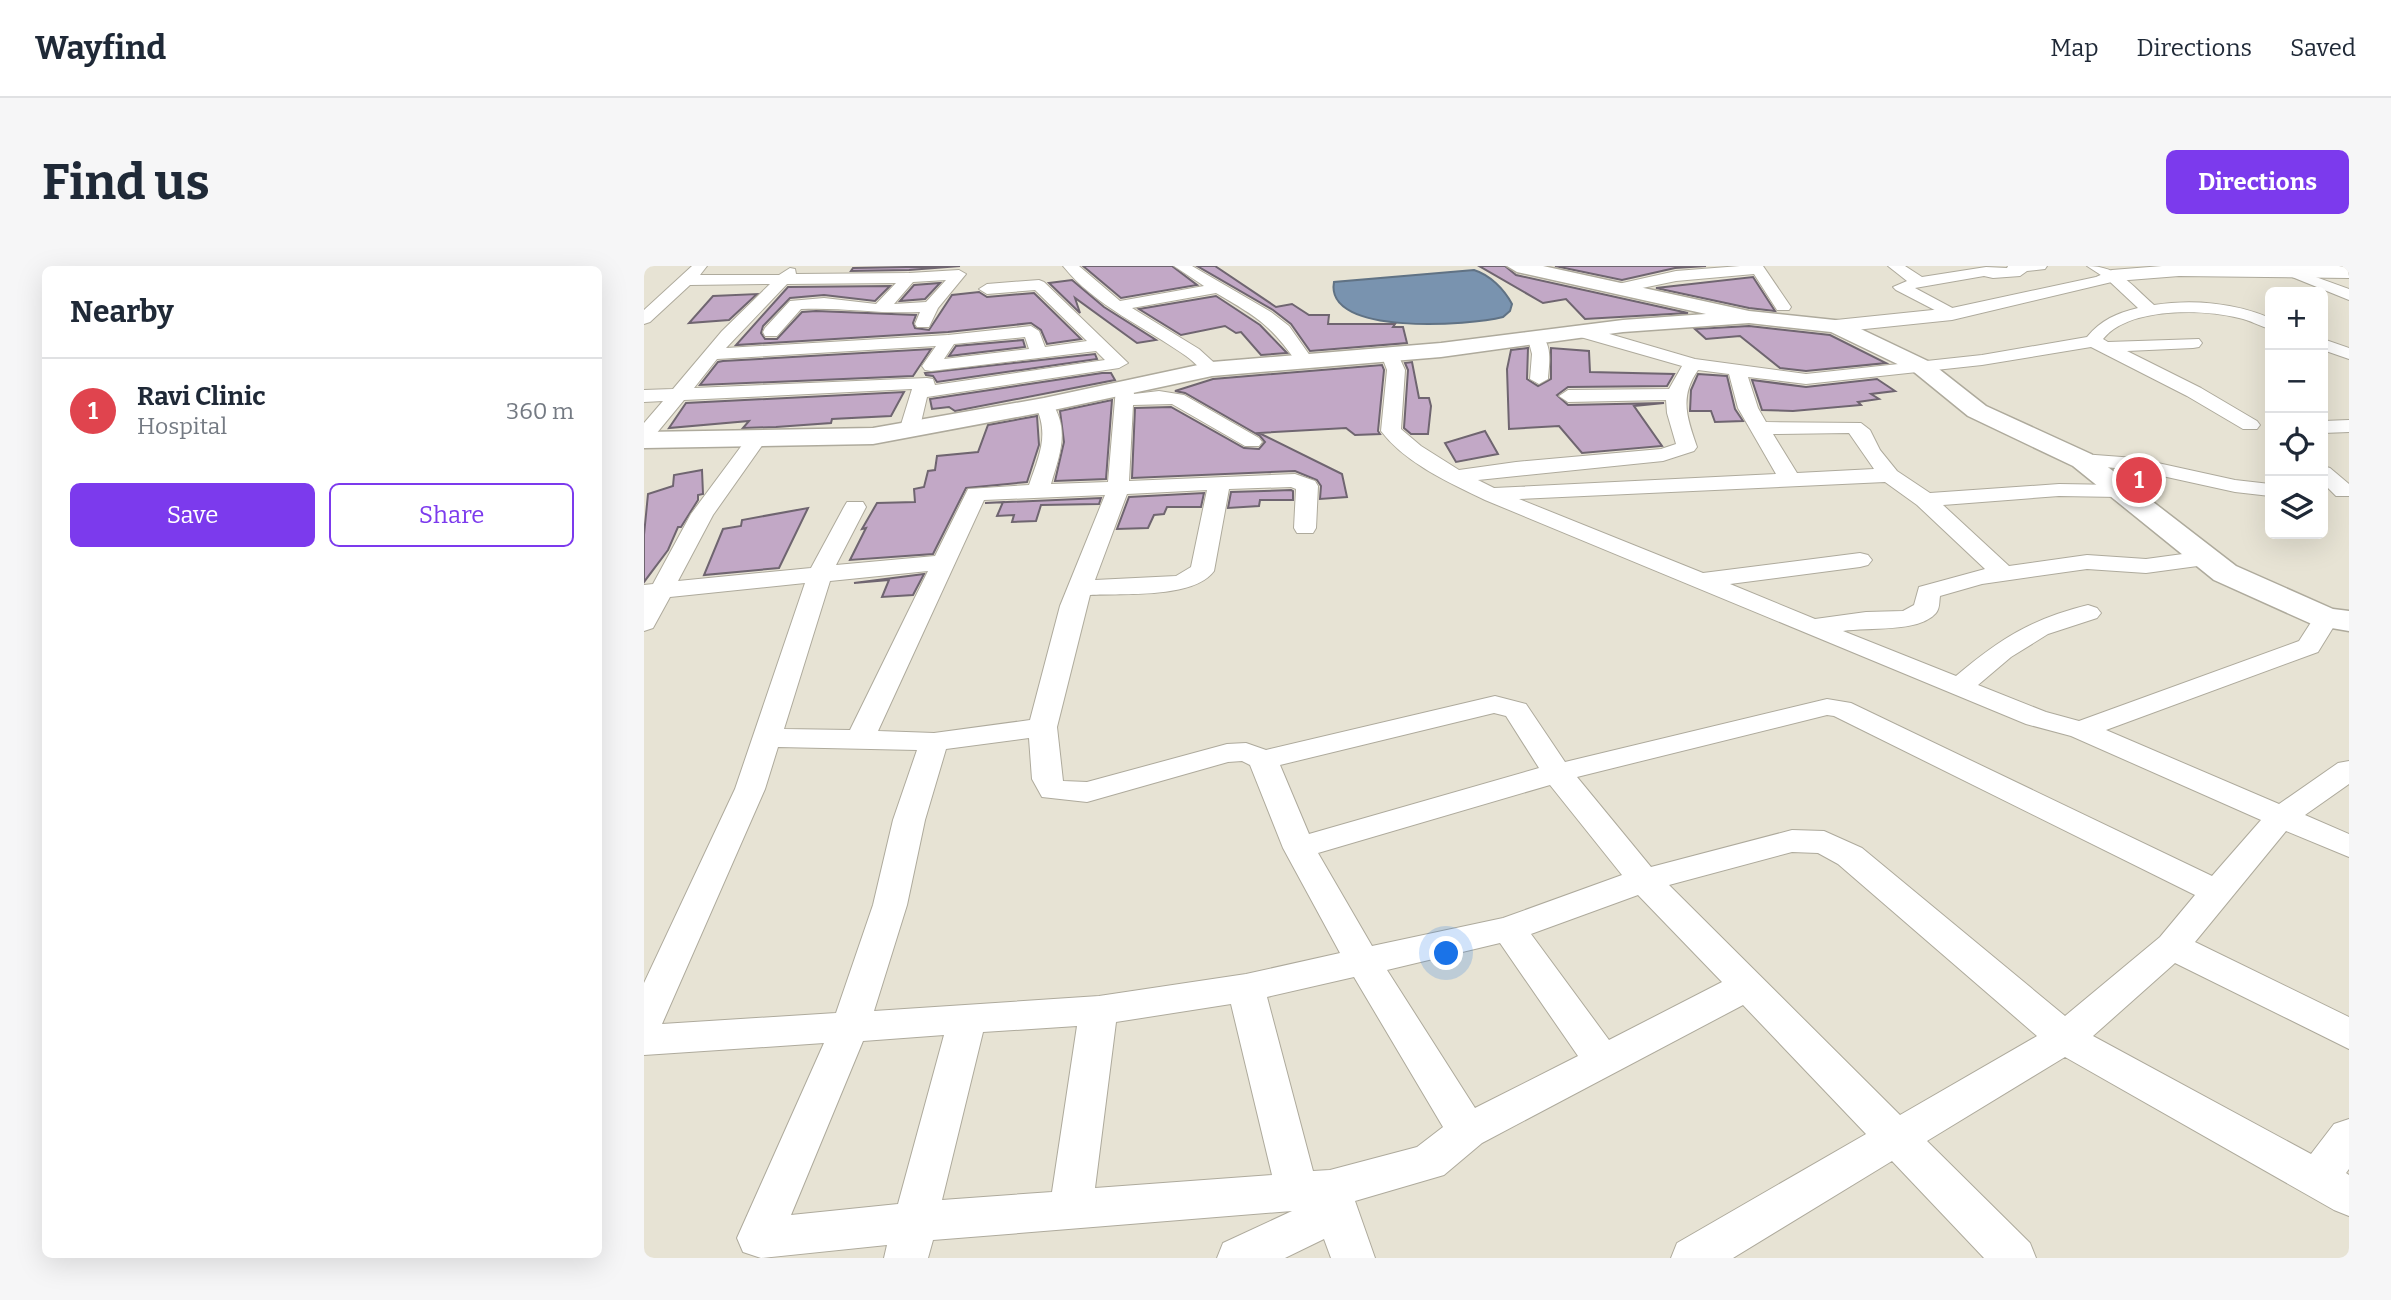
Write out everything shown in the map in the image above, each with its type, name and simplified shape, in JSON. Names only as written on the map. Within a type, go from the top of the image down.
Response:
[{"type":"main road","points":[[1534,267],[1749,317],[1836,326],[1922,367],[1977,411],[2082,460],[2225,573],[2338,619]]},
{"type":"main road","points":[[644,438],[873,436],[1044,405],[1125,394],[1212,369],[1536,339],[1623,326],[1749,317]]},
{"type":"street","points":[[644,319],[701,266]]},
{"type":"street","points":[[1070,266],[1117,306],[1193,353],[1212,369]]},
{"type":"street","points":[[1181,266],[1283,330],[1304,359]]},
{"type":"street","points":[[1895,266],[1919,282]]},
{"type":"street","points":[[1952,314],[1901,287],[1982,269],[1993,274],[2020,272],[2014,268],[2040,266]]},
{"type":"street","points":[[2094,266],[2112,276],[2150,309]]},
{"type":"street","points":[[1836,326],[1952,314],[2102,281],[2112,276],[2255,267],[2349,272]]},
{"type":"street","points":[[1623,287],[1676,276],[1756,268],[1783,307]]},
{"type":"street","points":[[687,280],[791,272],[909,278],[962,270]]},
{"type":"street","points":[[923,324],[931,307],[962,270]]},
{"type":"street","points":[[2287,270],[2349,295]]},
{"type":"street","points":[[644,438],[728,335],[791,272]]},
{"type":"street","points":[[880,309],[909,278]]},
{"type":"street","points":[[644,396],[926,381],[1119,363],[1040,285],[947,290]]},
{"type":"street","points":[[1117,306],[1219,288]]},
{"type":"street","points":[[909,431],[926,381],[954,335],[982,314],[987,289]]},
{"type":"street","points":[[646,292],[674,292]]},
{"type":"street","points":[[771,332],[796,304],[824,303],[880,309],[931,307]]},
{"type":"street","points":[[1039,354],[1031,331],[1032,312],[1063,307]]},
{"type":"street","points":[[2260,426],[2101,344],[2097,333],[2110,323],[2150,309],[2229,311],[2265,322]]},
{"type":"street","points":[[712,354],[798,349],[923,324],[954,335]]},
{"type":"street","points":[[728,335],[797,331]]},
{"type":"street","points":[[872,335],[1031,331]]},
{"type":"street","points":[[1583,332],[1693,364],[1806,379],[2101,344],[2193,343]]},
{"type":"street","points":[[839,387],[872,335]]},
{"type":"street","points":[[1536,339],[1541,354],[1539,379]]},
{"type":"street","points":[[926,381],[1039,354],[1100,345]]},
{"type":"street","points":[[2328,346],[2349,354]]},
{"type":"street","points":[[755,391],[781,369],[798,349]]},
{"type":"street","points":[[1390,354],[1396,370],[1391,431],[1412,452],[1457,477],[1700,581],[2036,719],[2081,730],[2349,846]]},
{"type":"street","points":[[1457,477],[1516,468],[1663,455],[1681,451],[1687,447],[1675,414],[1676,394],[1679,383],[1693,364]]},
{"type":"street","points":[[1737,371],[1748,408],[1790,478]]},
{"type":"street","points":[[1252,442],[1177,400],[1125,394],[1118,489],[1073,606],[1044,727],[1047,779],[1053,790],[1087,792],[1227,753],[1246,752],[1263,760],[1495,704],[1516,710],[1557,773],[1644,880],[2014,1258]]},
{"type":"street","points":[[1568,396],[1676,394]]},
{"type":"street","points":[[1038,492],[1056,433],[1053,417],[1044,405]]},
{"type":"street","points":[[1760,428],[1854,426],[1890,475],[1925,500],[2004,574]]},
{"type":"street","points":[[2328,426],[2349,426]]},
{"type":"street","points":[[644,624],[653,591],[702,514],[758,437]]},
{"type":"street","points":[[2082,460],[2135,464],[2235,486],[2265,489]]},
{"type":"street","points":[[1492,493],[1890,475]]},
{"type":"street","points":[[2326,476],[2339,492]]},
{"type":"street","points":[[860,739],[976,494],[1303,481],[1307,486],[1305,528]]},
{"type":"street","points":[[1080,588],[1181,583],[1193,579],[1202,571],[1219,484]]},
{"type":"street","points":[[1925,500],[2059,490],[2119,491]]},
{"type":"street","points":[[644,1023],[750,789],[820,574],[855,507]]},
{"type":"street","points":[[1812,627],[1866,620],[1908,619],[1926,609],[1928,593],[1980,577],[2087,562],[2146,566],[2205,558]]},
{"type":"street","points":[[1700,581],[1860,559]]},
{"type":"street","points":[[653,591],[943,562]]},
{"type":"street","points":[[1959,687],[2002,651],[2039,629],[2088,613]]},
{"type":"street","points":[[2081,730],[2309,646],[2338,619]]},
{"type":"street","points":[[1299,848],[1557,773],[1827,707],[1841,709],[2233,872]]},
{"type":"street","points":[[766,738],[934,742],[1044,727]]},
{"type":"street","points":[[934,742],[909,820],[890,905],[850,1027],[760,1238],[911,1240],[1071,1210],[1321,1197],[1429,1162],[1468,1130],[1747,986]]},
{"type":"street","points":[[1263,760],[1299,848],[1363,962],[1468,1130]]},
{"type":"street","points":[[1693,1258],[2065,1038],[2172,946],[2280,817],[2349,770]]},
{"type":"street","points":[[644,1040],[1099,1010],[1246,988],[1508,929],[1644,880],[1792,841],[1824,842],[1850,856],[2065,1038],[2333,1188],[2349,1136]]},
{"type":"street","points":[[1508,929],[1603,1061]]},
{"type":"street","points":[[2172,946],[2349,1034]]},
{"type":"street","points":[[1246,988],[1321,1197],[1353,1258]]},
{"type":"street","points":[[1071,1210],[1085,1094],[1099,1010]]},
{"type":"street","points":[[911,1240],[967,1020]]},
{"type":"street","points":[[1239,1258],[1321,1197]]},
{"type":"water","points":[[1474,270],[1491,279],[1509,298],[1512,304],[1510,311],[1503,317],[1433,324],[1375,319],[1352,312],[1337,300],[1334,282]]},
{"type":"building","points":[[960,266],[909,270],[851,271],[853,268]]},
{"type":"building","points":[[1083,266],[1172,266],[1197,285],[1121,298]]},
{"type":"building","points":[[1197,266],[1215,266],[1276,307],[1292,304],[1309,315],[1329,315],[1328,324],[1395,324],[1393,327],[1403,327],[1407,343],[1310,351],[1291,324],[1273,310]]},
{"type":"building","points":[[1479,266],[1505,266],[1516,275],[1688,313],[1585,319],[1566,299],[1543,303]]},
{"type":"building","points":[[1555,266],[1706,266],[1675,268],[1622,280]]},
{"type":"building","points":[[1753,277],[1775,311],[1656,288]]},
{"type":"building","points":[[1072,280],[1104,307],[1156,340],[1137,343],[1075,298],[1080,313],[1049,283]]},
{"type":"building","points":[[940,283],[925,299],[900,301],[914,285]]},
{"type":"building","points":[[890,286],[875,301],[824,295],[790,298],[763,326],[761,333],[765,339],[777,339],[802,312],[816,311],[916,315],[913,323],[915,328],[929,330],[952,295],[979,292],[987,297],[1034,293],[1081,339],[1047,344],[1041,330],[1031,323],[948,332],[736,345],[788,287]]},
{"type":"building","points":[[757,294],[729,320],[689,323],[713,296]]},
{"type":"building","points":[[1216,296],[1260,325],[1287,353],[1261,355],[1241,332],[1236,333],[1225,326],[1181,335],[1139,309]]},
{"type":"building","points":[[1749,326],[1830,335],[1886,363],[1806,371],[1780,368],[1740,336],[1706,339],[1695,329]]},
{"type":"building","points":[[1023,340],[1025,347],[949,356],[956,346]]},
{"type":"building","points":[[1528,348],[1527,379],[1538,386],[1551,379],[1551,348],[1589,351],[1590,372],[1674,374],[1667,386],[1568,387],[1557,395],[1568,405],[1664,403],[1634,406],[1662,446],[1582,453],[1559,426],[1509,429],[1507,369],[1511,350]]},
{"type":"building","points":[[931,349],[913,376],[700,385],[718,362],[723,361]]},
{"type":"building","points":[[1095,354],[1097,359],[937,382],[933,376],[925,373]]},
{"type":"building","points":[[1412,362],[1419,398],[1429,398],[1431,406],[1428,434],[1411,434],[1404,428],[1408,370],[1405,363]]},
{"type":"building","points":[[1382,365],[1384,370],[1378,431],[1380,434],[1355,435],[1346,428],[1259,433],[1342,474],[1347,497],[1320,499],[1321,486],[1317,480],[1295,471],[1132,478],[1135,408],[1171,407],[1244,448],[1259,449],[1265,442],[1260,436],[1185,393],[1175,391],[1213,379]]},
{"type":"building","points":[[1111,373],[1115,380],[955,411],[949,407],[932,409],[930,399]]},
{"type":"building","points":[[1698,374],[1727,376],[1735,409],[1743,421],[1715,422],[1711,411],[1690,411],[1691,390]]},
{"type":"building","points":[[1877,379],[1895,391],[1871,394],[1879,399],[1858,402],[1861,405],[1793,411],[1762,410],[1752,380],[1806,387]]},
{"type":"building","points":[[904,392],[891,416],[832,419],[831,423],[776,427],[743,428],[749,421],[669,428],[686,403]]},
{"type":"building","points":[[1112,400],[1106,479],[1055,481],[1064,442],[1060,411]]},
{"type":"building","points":[[1037,416],[1039,445],[1027,482],[966,488],[933,554],[850,560],[866,528],[862,529],[877,503],[915,502],[914,489],[924,487],[928,471],[935,470],[937,456],[978,452],[988,425]]},
{"type":"building","points":[[1485,431],[1498,454],[1456,462],[1445,443]]},
{"type":"building","points":[[702,470],[703,494],[698,495],[698,500],[681,527],[678,527],[668,550],[644,582],[644,535],[648,494],[673,486],[674,475]]},
{"type":"building","points":[[1291,490],[1293,500],[1260,500],[1259,506],[1228,508],[1231,492]]},
{"type":"building","points":[[1204,493],[1201,507],[1167,507],[1164,514],[1154,515],[1148,528],[1117,529],[1129,497]]},
{"type":"building","points":[[1101,498],[1099,504],[1041,505],[1036,521],[1012,522],[1014,515],[997,516],[1003,502]]},
{"type":"building","points":[[808,508],[779,568],[704,575],[723,529],[741,526],[742,520]]},
{"type":"building","points":[[924,574],[913,595],[882,597],[889,580],[854,583]]},
{"type":"place","name":"Ravi Clinic","points":[[2139,480]]}]
